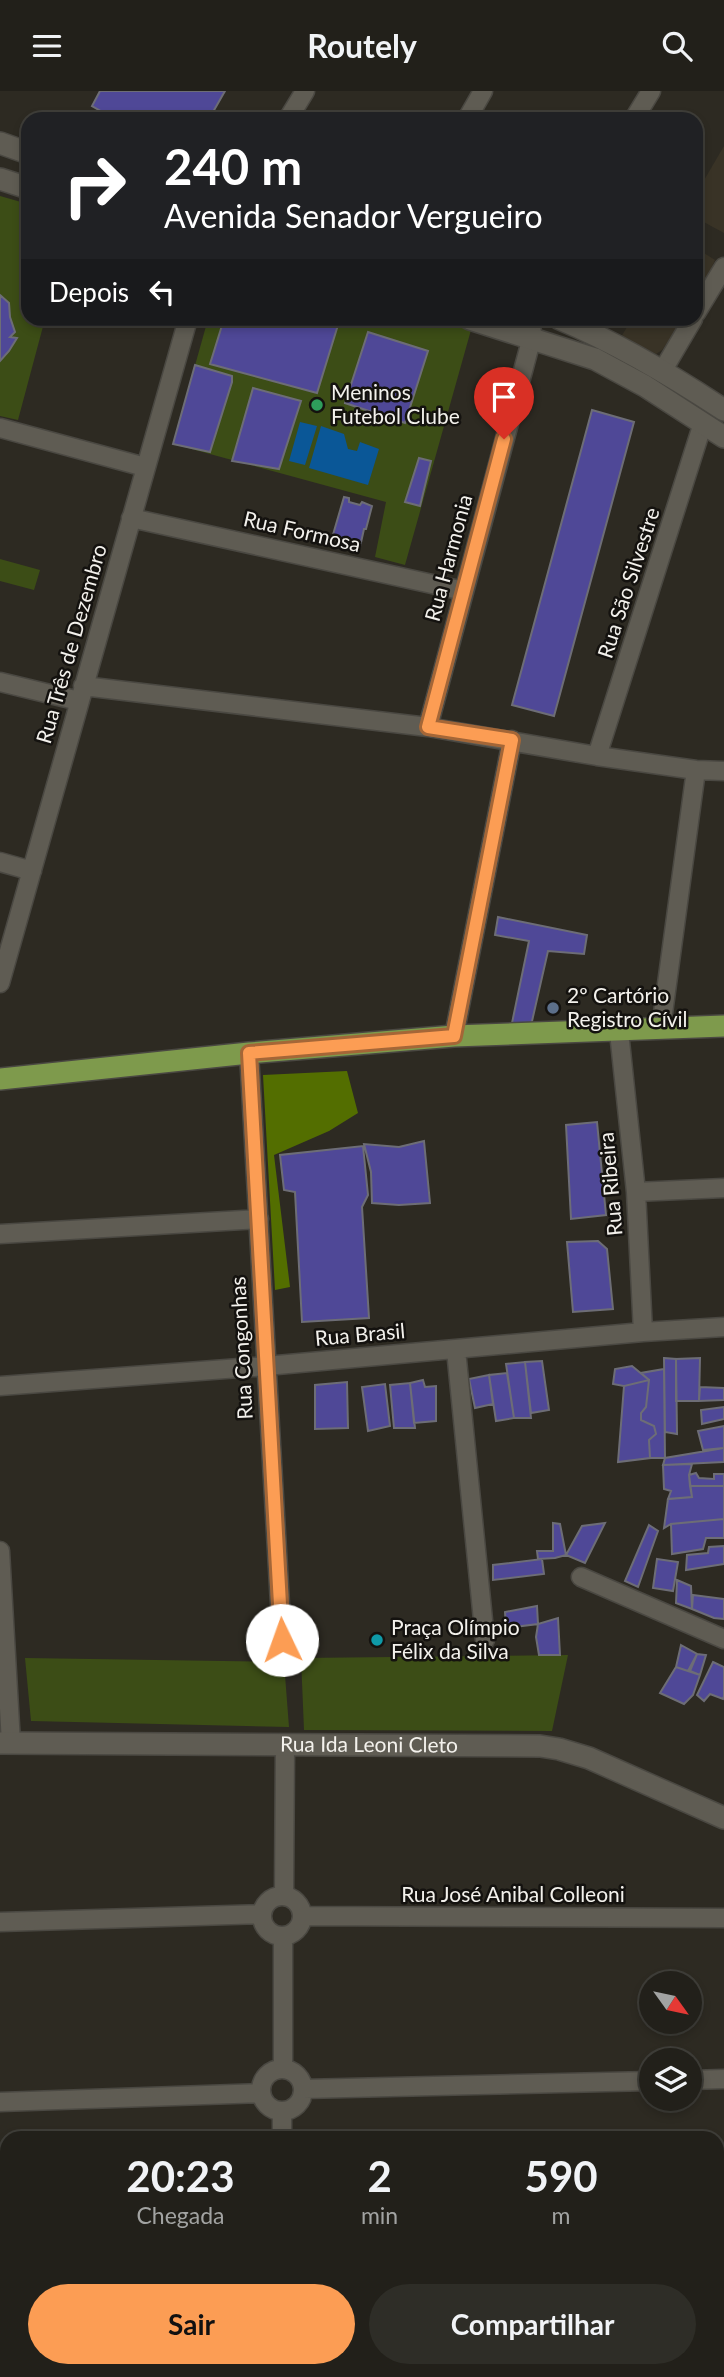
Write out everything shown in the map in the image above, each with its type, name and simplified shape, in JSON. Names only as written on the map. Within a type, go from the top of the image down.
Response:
[{"type":"main road","points":[[0,1079],[249,1053],[454,1036],[619,1032],[724,1026]]},
{"type":"street","points":[[292,112],[305,91]]},
{"type":"street","points":[[471,112],[483,91]]},
{"type":"street","points":[[638,112],[651,91]]},
{"type":"street","points":[[0,143],[21,150]]},
{"type":"street","points":[[0,179],[21,186]]},
{"type":"street","points":[[703,302],[724,267]]},
{"type":"street","name":"Rua Três de Dezembro","points":[[0,983],[186,326]]},
{"type":"street","points":[[578,326],[604,337],[663,370],[724,410]]},
{"type":"street","points":[[663,370],[689,326]]},
{"type":"street","points":[[531,328],[646,386],[724,437]]},
{"type":"street","name":"Rua Harmonia","points":[[428,727],[531,328]]},
{"type":"street","name":"Rua São Silvestre","points":[[597,756],[703,423]]},
{"type":"street","points":[[0,428],[145,467]]},
{"type":"street","name":"Rua Formosa","points":[[131,518],[464,591]]},
{"type":"street","points":[[0,682],[81,694],[428,727],[597,756],[696,770],[724,771]]},
{"type":"street","points":[[454,1036],[512,740]]},
{"type":"street","points":[[661,1028],[696,770]]},
{"type":"street","points":[[0,862],[32,871]]},
{"type":"street","name":"Rua Ribeira","points":[[619,1032],[636,1192],[643,1332]]},
{"type":"street","name":"Rua Congonhas","points":[[249,1053],[282,1640]]},
{"type":"street","points":[[636,1192],[724,1188]]},
{"type":"street","points":[[0,1234],[258,1219]]},
{"type":"street","name":"Rua Brasil","points":[[0,1386],[724,1327]]},
{"type":"street","points":[[456,1350],[485,1640]]},
{"type":"street","points":[[0,1551],[5,1743]]},
{"type":"street","points":[[581,1577],[724,1639]]},
{"type":"street","name":"Rua Ida Leoni Cleto","points":[[5,1743],[540,1746],[589,1758],[724,1818]]},
{"type":"street","points":[[284,1895],[285,1746]]},
{"type":"street","points":[[284,1895],[297,1902],[303,1916],[298,1928],[284,1936],[269,1931],[262,1914],[267,1902],[284,1895]]},
{"type":"street","points":[[0,1922],[262,1914]]},
{"type":"street","name":"Rua José Anibal Colleoni","points":[[303,1916],[724,1918]]},
{"type":"street","points":[[282,2069],[284,1936]]},
{"type":"street","points":[[282,2069],[295,2073],[303,2089],[300,2102],[282,2112],[270,2108],[262,2099],[264,2079],[282,2069]]},
{"type":"street","points":[[702,2080],[724,2079]]},
{"type":"street","points":[[303,2089],[639,2081]]},
{"type":"street","points":[[0,2102],[261,2093]]},
{"type":"street","points":[[282,2112],[282,2131]]},
{"type":"shaded area","points":[[724,146],[724,233],[703,222],[703,182]]},
{"type":"shaded area","points":[[703,252],[715,260],[703,287]]},
{"type":"shaded area","points":[[628,326],[679,326],[656,354],[621,337]]},
{"type":"green space","points":[[0,196],[21,202],[21,326],[43,326],[18,420],[0,416]]},
{"type":"green space","name":"Meninos Futebol Clube","points":[[206,326],[455,326],[471,330],[405,565],[375,557],[386,502],[173,444]]},
{"type":"green space","points":[[0,559],[40,570],[34,590],[0,581]]},
{"type":"green space","points":[[347,1071],[358,1113],[329,1131],[274,1155],[290,1287],[275,1290],[263,1075]]},
{"type":"green space","points":[[568,1655],[552,1731],[304,1730],[301,1658]]},
{"type":"green space","points":[[25,1658],[284,1662],[289,1727],[31,1721]]},
{"type":"water","points":[[300,422],[317,426],[305,465],[289,461]]},
{"type":"water","points":[[321,426],[344,434],[348,449],[357,451],[360,442],[379,449],[368,485],[309,468]]},
{"type":"building","points":[[100,91],[225,91],[213,112],[103,112],[92,106]]},
{"type":"building","points":[[0,295],[9,303],[15,332],[10,337],[17,338],[0,361]]},
{"type":"building","points":[[222,326],[338,326],[317,393],[210,364]]},
{"type":"building","points":[[368,332],[428,351],[405,423],[345,403]]},
{"type":"building","points":[[195,365],[232,376],[210,452],[173,444]]},
{"type":"building","points":[[253,388],[301,401],[279,469],[232,461]]},
{"type":"building","points":[[592,410],[634,422],[554,716],[512,705]]},
{"type":"building","points":[[419,458],[431,461],[420,506],[405,502]]},
{"type":"building","points":[[344,497],[349,498],[349,502],[360,505],[362,502],[372,506],[360,547],[332,538]]},
{"type":"building","points":[[498,917],[587,935],[584,954],[548,951],[530,1030],[512,1023],[529,941],[495,935]]},
{"type":"building","points":[[597,1122],[606,1215],[571,1219],[566,1125]]},
{"type":"building","points":[[424,1141],[430,1203],[372,1203],[371,1172],[364,1144],[399,1147]]},
{"type":"building","points":[[363,1146],[368,1195],[362,1207],[369,1318],[302,1322],[295,1192],[284,1190],[280,1155]]},
{"type":"building","points":[[598,1241],[607,1249],[613,1309],[573,1312],[567,1242]]},
{"type":"building","points":[[664,1358],[676,1359],[677,1434],[665,1432]]},
{"type":"building","points":[[700,1358],[699,1401],[676,1401],[676,1359]]},
{"type":"building","points":[[542,1361],[549,1410],[531,1413],[525,1362]]},
{"type":"building","points":[[525,1362],[531,1418],[514,1418],[506,1364]]},
{"type":"building","points":[[632,1366],[649,1380],[646,1407],[641,1413],[641,1420],[654,1426],[656,1434],[649,1440],[650,1458],[618,1462],[624,1386],[613,1384],[615,1369]]},
{"type":"building","points":[[664,1369],[665,1458],[650,1458],[649,1440],[656,1434],[654,1426],[641,1420],[641,1413],[646,1407],[649,1380],[641,1373]]},
{"type":"building","points":[[507,1373],[514,1418],[496,1421],[489,1375]]},
{"type":"building","points":[[489,1375],[493,1404],[475,1408],[469,1379]]},
{"type":"building","points":[[423,1380],[425,1387],[436,1386],[436,1421],[414,1423],[410,1383]]},
{"type":"building","points":[[649,1380],[646,1407],[641,1413],[641,1420],[654,1426],[656,1434],[649,1440],[650,1458],[618,1462],[624,1386]]},
{"type":"building","points":[[347,1382],[348,1428],[315,1429],[315,1385]]},
{"type":"building","points":[[410,1383],[415,1428],[394,1428],[390,1385]]},
{"type":"building","points":[[385,1384],[390,1426],[368,1431],[362,1387]]},
{"type":"building","points":[[700,1387],[724,1388],[724,1400],[699,1401]]},
{"type":"building","points":[[724,1407],[724,1419],[702,1424],[701,1410]]},
{"type":"building","points":[[724,1426],[724,1448],[703,1450],[698,1431]]},
{"type":"building","points":[[724,1448],[724,1462],[663,1465],[665,1458]]},
{"type":"building","points":[[692,1464],[689,1475],[692,1497],[668,1499],[671,1491],[664,1489],[663,1465]]},
{"type":"building","points":[[696,1473],[699,1478],[714,1479],[714,1474],[724,1474],[724,1486],[690,1486],[689,1475]]},
{"type":"building","points":[[690,1486],[724,1486],[724,1519],[671,1524],[664,1528],[668,1499],[692,1497]]},
{"type":"building","points":[[724,1519],[724,1538],[706,1538],[703,1549],[672,1554],[671,1524]]},
{"type":"building","points":[[553,1523],[560,1524],[566,1555],[538,1559],[537,1551],[553,1551]]},
{"type":"building","points":[[605,1523],[585,1563],[566,1555],[582,1526]]},
{"type":"building","points":[[649,1525],[658,1531],[638,1587],[625,1581]]},
{"type":"building","points":[[724,1546],[724,1564],[686,1570],[687,1555],[708,1553],[709,1547]]},
{"type":"building","points":[[542,1559],[544,1574],[493,1580],[493,1565]]},
{"type":"building","points":[[657,1559],[678,1562],[673,1591],[653,1588]]},
{"type":"building","points":[[677,1580],[691,1586],[692,1609],[676,1603]]},
{"type":"building","points":[[693,1595],[724,1599],[724,1619],[692,1609]]},
{"type":"building","points":[[537,1606],[538,1624],[506,1628],[505,1612]]},
{"type":"building","points":[[558,1618],[560,1655],[539,1655],[536,1637],[538,1624]]},
{"type":"building","points":[[681,1645],[697,1654],[688,1671],[676,1667]]},
{"type":"building","points":[[697,1654],[706,1655],[700,1675],[690,1671]]},
{"type":"building","points":[[713,1662],[724,1667],[724,1696],[723,1699],[710,1694],[704,1701],[697,1695]]},
{"type":"building","points":[[676,1667],[700,1675],[693,1695],[684,1704],[660,1693]]},
{"type":"place","name":"Meninos Futebol Clube","points":[[317,405]]},
{"type":"place","name":"2º Cartório Registro Cívil","points":[[553,1008]]},
{"type":"place","name":"Praça Olímpio Félix da Silva","points":[[377,1640]]},
{"type":"route","points":[[282,1640],[249,1053],[454,1036],[512,740],[428,727],[504,439]]}]
